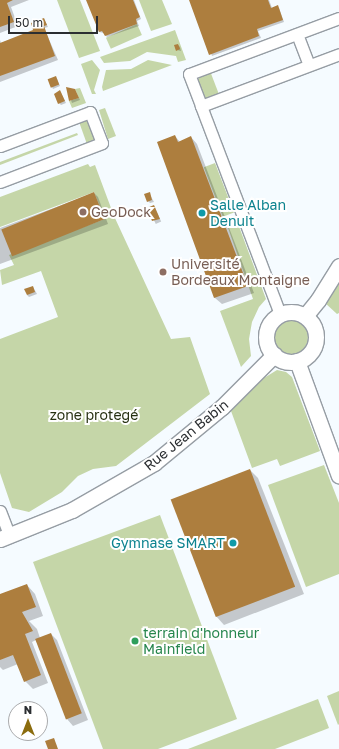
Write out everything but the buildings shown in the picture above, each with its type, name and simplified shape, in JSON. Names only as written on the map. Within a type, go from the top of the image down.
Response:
[{"type":"street","points":[[280,314],[189,74],[339,18]]},
{"type":"street","points":[[297,34],[309,65]]},
{"type":"street","points":[[201,106],[339,54]]},
{"type":"street","points":[[0,146],[90,112],[102,143],[0,182]]},
{"type":"street","points":[[305,316],[318,300],[339,266]]},
{"type":"street","points":[[297,312],[305,316],[314,327],[316,341],[309,354],[296,361],[288,362],[274,356],[266,341],[268,325],[280,314],[297,312]]},
{"type":"street","name":"Rue Jean Babin","points":[[4,537],[72,510],[154,463],[180,444],[240,391],[274,356]]},
{"type":"street","points":[[296,361],[339,476]]},
{"type":"street","points":[[0,511],[4,537]]},
{"type":"green space","points":[[57,0],[80,0],[100,51],[79,58]]},
{"type":"green space","points":[[139,0],[162,0],[172,24],[151,31]]},
{"type":"green space","points":[[137,24],[142,35],[111,49],[106,38]]},
{"type":"green space","points":[[175,30],[186,60],[178,62],[176,56],[147,52],[130,61],[104,63],[100,57]]},
{"type":"green space","points":[[92,60],[100,70],[94,90],[96,94],[92,94],[81,64]]},
{"type":"green space","points":[[148,60],[172,65],[103,91],[102,87],[106,70],[131,69]]},
{"type":"green space","points":[[210,71],[220,97],[211,100],[204,98],[197,81],[202,74]]},
{"type":"green space","points":[[80,88],[86,103],[72,108],[69,101],[79,98],[75,89]]},
{"type":"green space","points":[[105,108],[116,136],[108,139],[99,110]]},
{"type":"green space","points":[[78,119],[85,119],[91,123],[95,135],[93,144],[88,147]]},
{"type":"green space","points":[[77,133],[78,135],[0,165],[0,162]]},
{"type":"green space","points":[[215,163],[234,212],[223,217],[204,167]]},
{"type":"green space","name":"zone protegé","points":[[88,164],[90,167],[95,165],[114,216],[171,339],[190,337],[210,394],[116,466],[93,469],[78,476],[62,492],[29,512],[12,508],[0,473],[0,339],[58,317],[41,271],[2,285],[0,270],[14,265],[9,255],[105,219],[94,192],[0,227],[0,197]]},
{"type":"green space","points":[[237,221],[266,299],[259,307],[252,322],[249,339],[251,356],[241,367],[220,311],[253,299],[227,225]]},
{"type":"green space","points":[[339,277],[339,313],[337,314],[324,302]]},
{"type":"green space","points":[[290,319],[300,322],[305,327],[308,337],[305,347],[300,352],[290,355],[280,352],[275,347],[272,337],[275,327],[280,322]]},
{"type":"green space","points":[[277,370],[286,372],[292,377],[320,451],[280,466],[277,459],[252,468],[231,411],[264,378]]},
{"type":"green space","points":[[324,465],[339,503],[339,574],[306,587],[268,485]]},
{"type":"green space","name":"terrain d'honneur Mainfield","points":[[160,515],[237,719],[158,749],[103,749],[33,562]]},
{"type":"green space","points":[[339,691],[339,724],[338,725],[327,696]]},
{"type":"green space","points":[[318,699],[329,728],[275,749],[188,749]]},
{"type":"place","name":"GeoDock","points":[[83,212]]},
{"type":"place","name":"Salle Alban Denuit","points":[[202,213]]},
{"type":"place","name":"Université Bordeaux Montaigne","points":[[163,272]]},
{"type":"place","name":"Gymnase SMART","points":[[233,543]]},
{"type":"place","name":"terrain d'honneur Mainfield","points":[[135,641]]}]
